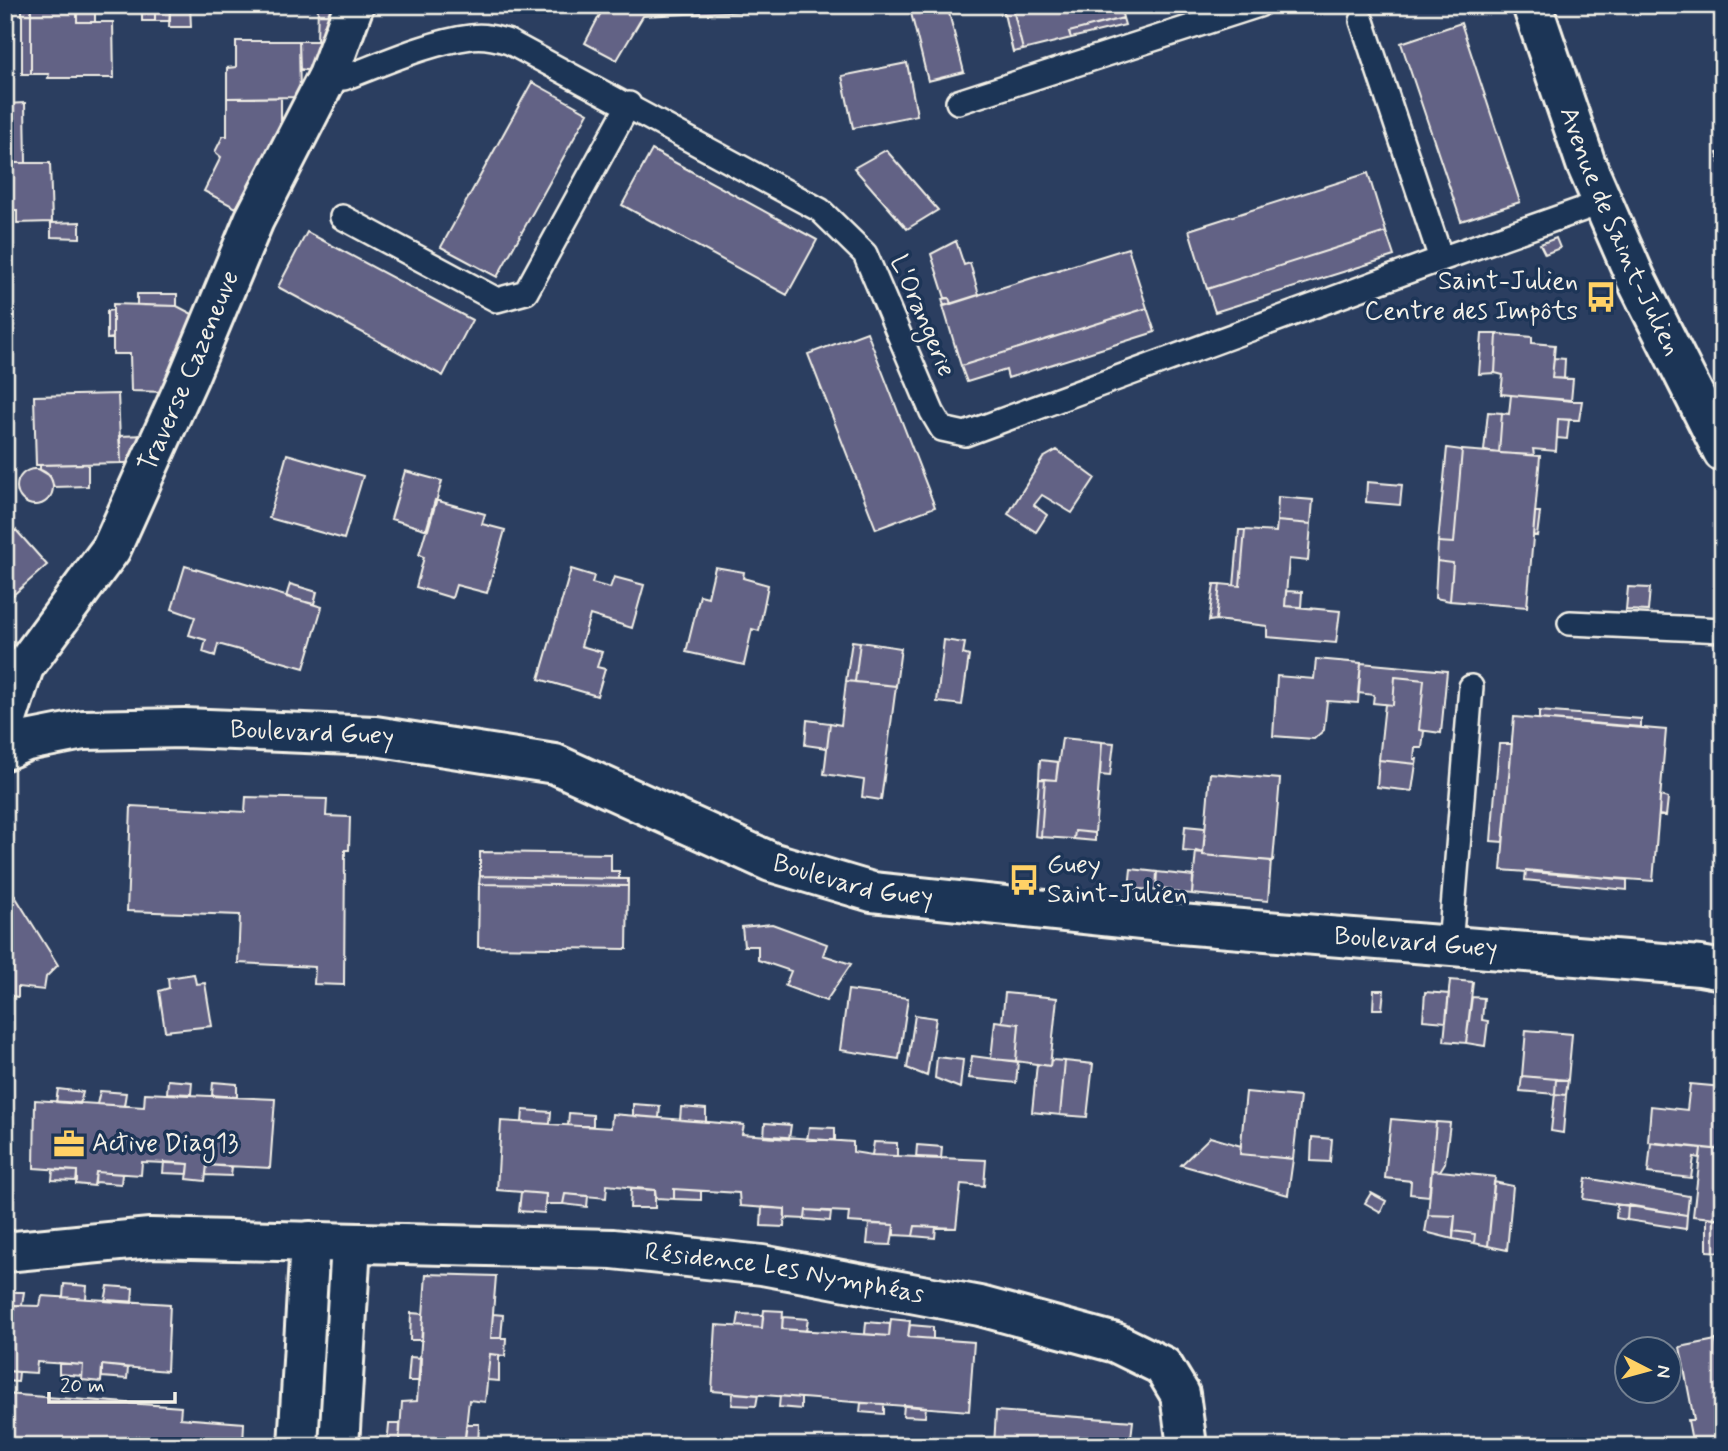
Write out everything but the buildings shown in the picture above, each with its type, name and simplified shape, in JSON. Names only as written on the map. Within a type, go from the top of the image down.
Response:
[{"type":"street","name":"Traverse Cazeneuve","points":[[5,724],[24,667],[111,549],[189,376],[254,220],[328,76],[354,5]]},
{"type":"street","name":"Avenue de Saint-Julien","points":[[1532,5],[1586,164],[1665,340],[1723,452]]},
{"type":"street","name":"Boulevard Guey","points":[[5,750],[27,741],[83,730],[184,728],[375,736],[555,764],[771,862],[872,892],[1180,924],[1723,970]]},
{"type":"street","name":"Résidence Les Nymphéas","points":[[5,1252],[150,1238],[612,1249],[762,1265],[979,1306],[1116,1343],[1163,1366],[1180,1394],[1187,1446]]},
{"type":"street","points":[[298,1446],[310,1241]]},
{"type":"street","points":[[339,1446],[351,1244]]},
{"type":"lane","points":[[958,102],[1259,5]]},
{"type":"lane","points":[[1362,20],[1441,259]]},
{"type":"lane","name":"L'Orangerie","points":[[328,76],[345,78],[448,41],[473,36],[509,42],[629,104],[820,210],[865,254],[932,412],[942,429],[965,434],[1603,202]]},
{"type":"lane","points":[[342,217],[498,300],[526,292],[629,104]]},
{"type":"lane","points":[[1570,624],[1723,630]]},
{"type":"lane","points":[[1450,946],[1471,687]]},
{"type":"place","name":"Saint-Julien Centre des Impôts","points":[[1601,297]]},
{"type":"place","name":"Guey Saint-Julien","points":[[1024,880]]},
{"type":"place","name":"Active Diag13","points":[[69,1144]]}]
